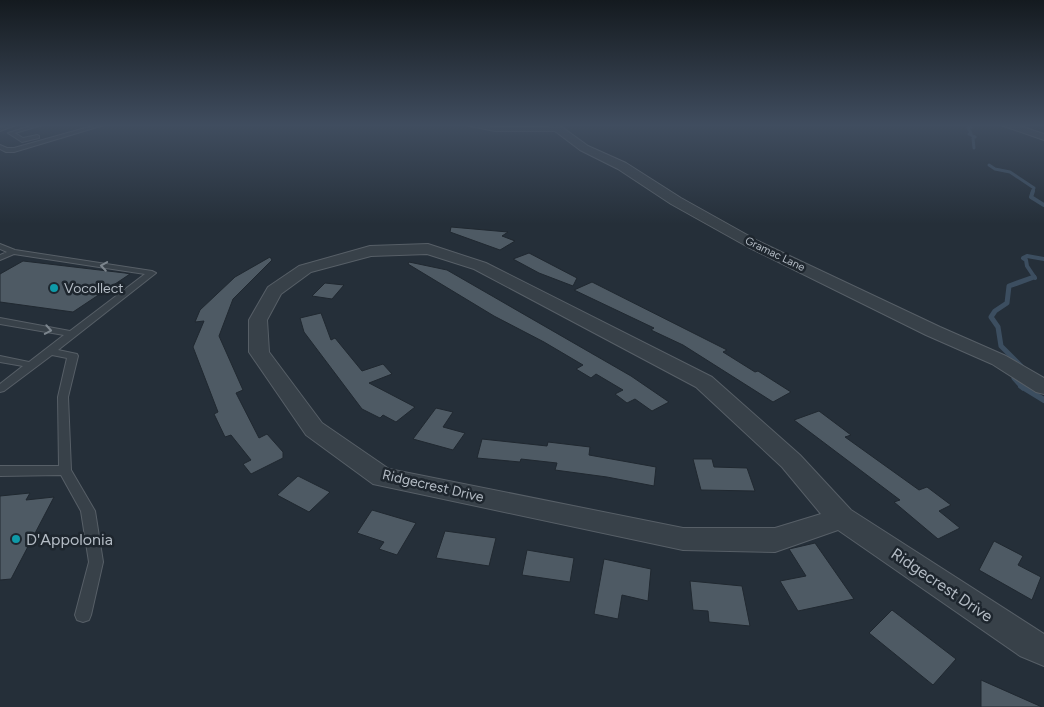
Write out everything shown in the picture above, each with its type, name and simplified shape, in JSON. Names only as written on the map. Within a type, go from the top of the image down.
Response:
[{"type":"street","name":"Gramac Lane","points":[[605,158],[622,166],[676,200],[753,244],[1008,365],[1036,382]]},
{"type":"street","name":"Ridgecrest Drive","points":[[841,518],[775,540],[683,539],[382,477],[314,429],[259,352],[258,320],[274,291],[305,269],[370,251],[428,249],[480,266],[704,382],[790,461],[841,518],[1031,645],[1044,650]]},
{"type":"lane","points":[[0,246],[13,252],[152,273],[0,389]]},
{"type":"lane","points":[[0,258],[13,252]]},
{"type":"lane","points":[[0,321],[72,334]]},
{"type":"lane","points":[[49,351],[73,356],[63,397],[65,470],[88,511],[96,562],[83,614]]},
{"type":"lane","points":[[0,359],[31,364]]},
{"type":"lane","points":[[0,472],[65,470]]},
{"type":"building","points":[[451,227],[508,232],[502,236],[515,241],[500,250],[450,232]]},
{"type":"building","points":[[529,253],[577,278],[573,286],[539,273],[513,259]]},
{"type":"building","points":[[270,257],[272,260],[233,299],[219,336],[243,390],[236,393],[259,438],[267,434],[283,452],[283,458],[251,474],[243,464],[251,460],[231,435],[225,437],[214,414],[218,412],[193,347],[204,321],[195,322],[200,310],[235,277]]},
{"type":"building","name":"Vocollect","points":[[23,261],[130,274],[73,312],[0,302],[0,274]]},
{"type":"building","points":[[409,262],[447,270],[631,376],[669,402],[652,411],[635,399],[627,403],[615,394],[623,390],[596,374],[591,378],[576,369],[583,365],[494,316],[408,264]]},
{"type":"building","points":[[592,282],[727,350],[723,352],[791,392],[773,402],[683,345],[651,330],[654,328],[574,290]]},
{"type":"building","points":[[325,283],[344,285],[332,299],[312,296]]},
{"type":"building","points":[[321,313],[331,340],[335,338],[362,371],[383,364],[392,374],[369,383],[415,407],[396,422],[383,415],[380,418],[362,409],[304,332],[300,318]]},
{"type":"building","points":[[436,408],[453,412],[443,427],[465,433],[453,450],[413,439]]},
{"type":"building","points":[[819,411],[851,435],[845,437],[919,490],[927,487],[951,505],[939,511],[960,528],[938,539],[894,502],[900,500],[794,420]]},
{"type":"building","points":[[482,439],[547,446],[548,442],[590,447],[589,455],[656,467],[654,486],[555,470],[557,463],[521,459],[520,462],[477,458]]},
{"type":"building","points":[[693,459],[712,459],[714,467],[747,468],[755,491],[701,490]]},
{"type":"building","points":[[298,476],[330,492],[309,512],[277,495]]},
{"type":"building","name":"D'Appolonia","points":[[30,493],[26,500],[54,497],[11,579],[0,580],[0,496]]},
{"type":"building","points":[[372,510],[416,523],[397,555],[379,549],[384,542],[357,533]]},
{"type":"building","points":[[445,531],[496,538],[489,566],[436,558]]},
{"type":"building","points":[[994,541],[1023,556],[1018,565],[1041,577],[1032,600],[979,570]]},
{"type":"building","points":[[815,543],[854,599],[798,611],[780,581],[806,576],[789,549]]},
{"type":"building","points":[[527,550],[574,558],[570,582],[522,575]]},
{"type":"building","points":[[604,559],[651,569],[648,601],[622,595],[618,619],[594,614]]},
{"type":"building","points":[[690,581],[742,586],[750,626],[709,622],[708,611],[693,610]]},
{"type":"building","points":[[892,610],[956,659],[933,685],[869,633]]},
{"type":"building","points":[[981,680],[1042,707],[981,707]]},
{"type":"waterway","points":[[989,165],[995,169],[1010,172],[1034,188],[1032,193]]},
{"type":"waterway","points":[[1033,191],[1031,197],[1044,205]]},
{"type":"waterway","points":[[1035,278],[1027,266],[1026,260],[1023,258],[1027,256],[1044,259]]},
{"type":"waterway","points":[[1022,367],[1001,346],[998,327],[991,317],[995,311],[1007,303],[1009,286],[1034,277]]},
{"type":"waterway","points":[[1014,378],[1021,386]]},
{"type":"waterway","points":[[1021,386],[1044,400]]},
{"type":"place","name":"Vocollect","points":[[54,288]]},
{"type":"place","name":"D'Appolonia","points":[[16,539]]}]
